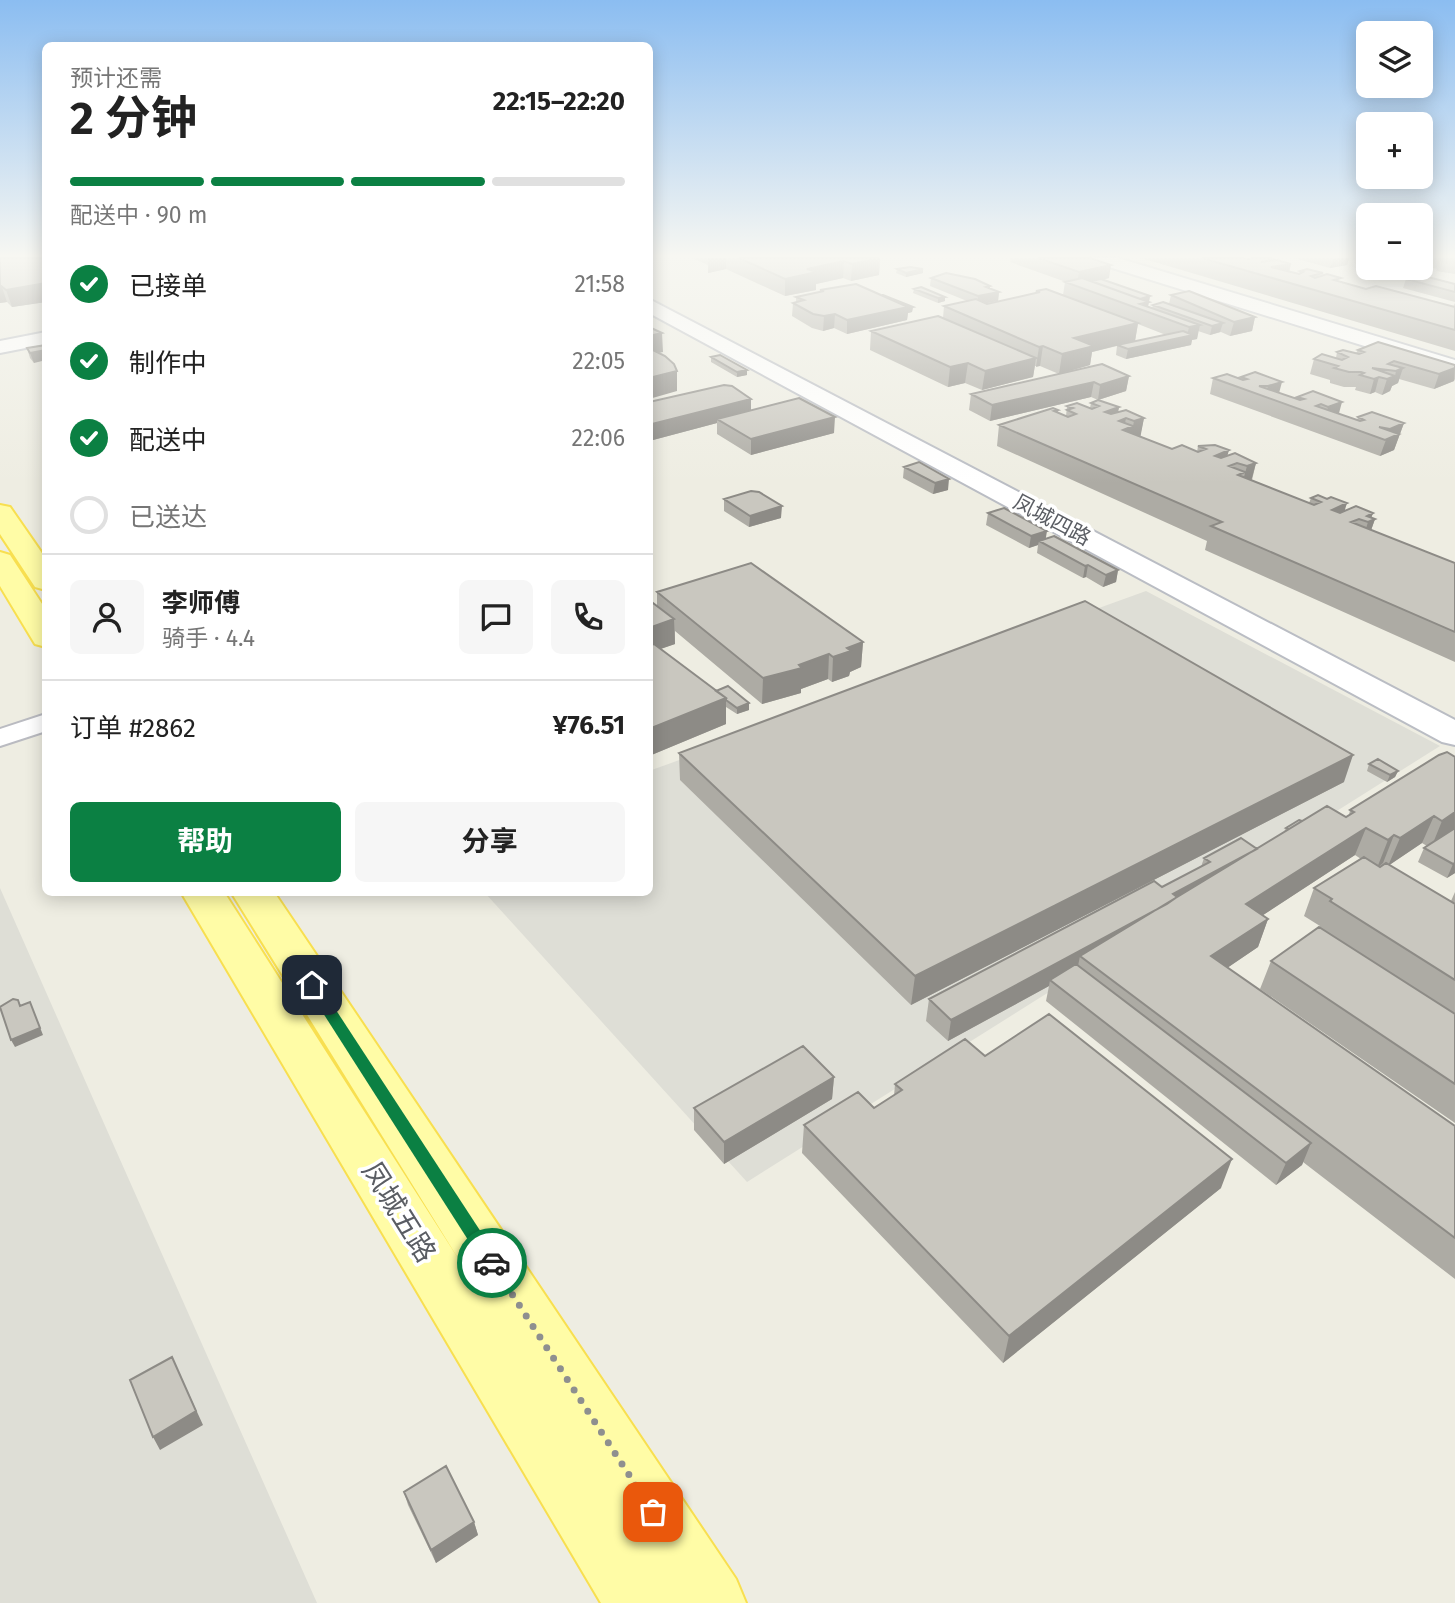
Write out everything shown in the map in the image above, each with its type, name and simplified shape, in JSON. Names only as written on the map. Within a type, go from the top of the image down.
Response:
[{"type":"main road","points":[[0,513],[16,567],[42,628]]},
{"type":"main road","name":"凤城五路","points":[[204,896],[640,1603]]},
{"type":"main road","name":"凤城五路","points":[[255,896],[712,1603]]},
{"type":"street","name":"凤城四路","points":[[701,333],[1455,734]]},
{"type":"street","name":"凤城四路","points":[[721,333],[1455,716]]},
{"type":"street","points":[[1343,333],[1455,367]]},
{"type":"street","points":[[0,347],[42,339]]},
{"type":"street","points":[[0,738],[42,723]]},
{"type":"shaded area","points":[[1146,591],[1440,746],[747,1182],[488,896],[653,896],[653,770]]},
{"type":"shaded area","points":[[0,888],[110,1137],[317,1603],[0,1603]]},
{"type":"building","points":[[875,333],[977,333],[1036,358],[985,371],[968,363],[950,367]]},
{"type":"building","points":[[1006,333],[1096,333],[1074,338],[1094,346],[1062,354],[1043,346],[1039,347]]},
{"type":"building","points":[[1174,333],[1193,335],[1128,349],[1117,345]]},
{"type":"building","points":[[1378,342],[1455,365],[1455,368],[1439,374],[1394,361],[1388,364],[1403,368],[1396,371],[1372,368],[1395,376],[1374,379],[1360,375],[1364,373],[1361,372],[1334,368],[1338,366],[1314,359],[1322,354],[1342,360],[1348,357],[1337,352],[1343,350],[1359,354],[1364,352],[1358,350]]},
{"type":"building","points":[[42,346],[42,351],[30,353],[27,348]]},
{"type":"building","points":[[653,350],[665,356],[677,371],[653,377]]},
{"type":"building","points":[[720,355],[747,370],[737,372],[711,357]]},
{"type":"building","points":[[1102,364],[1129,376],[1100,385],[1094,382],[992,405],[971,394]]},
{"type":"building","points":[[1255,372],[1282,382],[1259,386],[1300,400],[1304,399],[1297,397],[1313,391],[1342,402],[1328,407],[1321,404],[1316,406],[1360,421],[1364,420],[1358,417],[1372,412],[1404,423],[1390,429],[1379,427],[1399,434],[1385,440],[1213,378],[1227,374],[1243,380],[1247,379],[1241,377]]},
{"type":"building","points":[[724,385],[732,386],[751,399],[653,424],[653,401]]},
{"type":"building","points":[[799,398],[835,417],[751,439],[717,419]]},
{"type":"building","points":[[1098,400],[1119,407],[1105,412],[1111,414],[1126,410],[1144,418],[1134,421],[1126,418],[1119,421],[1133,426],[1123,430],[1172,449],[1182,445],[1198,452],[1206,449],[1198,446],[1215,445],[1229,450],[1215,456],[1221,458],[1235,453],[1256,463],[1229,466],[1245,472],[1238,475],[1314,505],[1321,502],[1311,498],[1318,495],[1347,503],[1332,510],[1340,513],[1356,506],[1373,513],[1367,516],[1375,519],[1368,522],[1359,519],[1351,522],[1455,563],[1455,632],[1211,526],[1222,522],[999,425],[1053,408],[1068,417],[1076,414],[1067,410],[1073,408],[1067,406],[1077,403],[1092,409],[1099,406],[1091,403]]},
{"type":"building","points":[[919,462],[949,479],[935,483],[904,467]]},
{"type":"building","points":[[751,491],[759,492],[782,506],[750,516],[724,499]]},
{"type":"building","points":[[1004,508],[1047,531],[1031,536],[988,513]]},
{"type":"building","points":[[1054,536],[1118,570],[1106,575],[1039,541]]},
{"type":"building","points":[[751,563],[863,642],[847,648],[851,651],[833,657],[829,654],[799,665],[802,668],[763,678],[657,592]]},
{"type":"building","points":[[1085,601],[1353,755],[915,976],[679,753]]},
{"type":"building","points":[[653,603],[674,619],[653,627]]},
{"type":"building","points":[[654,644],[726,698],[653,727]]},
{"type":"building","points":[[728,686],[749,703],[737,708],[716,691]]},
{"type":"building","points":[[1447,752],[1455,757],[1455,812],[1442,821],[1434,816],[1400,838],[1394,835],[1388,840],[1366,828],[1246,904],[1268,919],[1211,956],[1455,1126],[1455,1238],[1080,956],[1327,806],[1346,817],[1354,812],[1350,810]]},
{"type":"building","points":[[1378,759],[1398,771],[1390,775],[1369,764]]},
{"type":"building","points":[[1299,820],[1302,821],[1289,829],[1286,828]]},
{"type":"building","points":[[1455,828],[1455,863],[1424,848]]},
{"type":"building","points":[[1241,838],[1257,849],[1173,894],[1177,897],[1167,904],[951,1020],[929,999],[1154,881],[1162,887],[1210,862],[1204,858]]},
{"type":"building","points":[[1364,857],[1380,867],[1386,863],[1455,904],[1455,980],[1330,901],[1332,899],[1314,888]]},
{"type":"building","points":[[1319,927],[1455,1014],[1455,1084],[1271,961]]},
{"type":"building","points":[[1076,964],[1311,1143],[1286,1163],[1050,980]]},
{"type":"building","points":[[13,999],[18,1000],[20,1006],[30,1002],[40,1028],[11,1040],[0,1007]]},
{"type":"building","points":[[1049,1014],[1232,1159],[1009,1336],[804,1125],[858,1092],[874,1108],[902,1090],[895,1084],[965,1039],[985,1056]]},
{"type":"building","points":[[803,1046],[834,1077],[724,1142],[694,1108]]},
{"type":"building","points":[[172,1357],[196,1411],[153,1437],[130,1380]]},
{"type":"building","points":[[446,1466],[474,1522],[431,1550],[404,1492]]},
{"type":"way so far","points":[[492,1263],[653,1512]]},
{"type":"route","points":[[312,985],[492,1263]]}]
